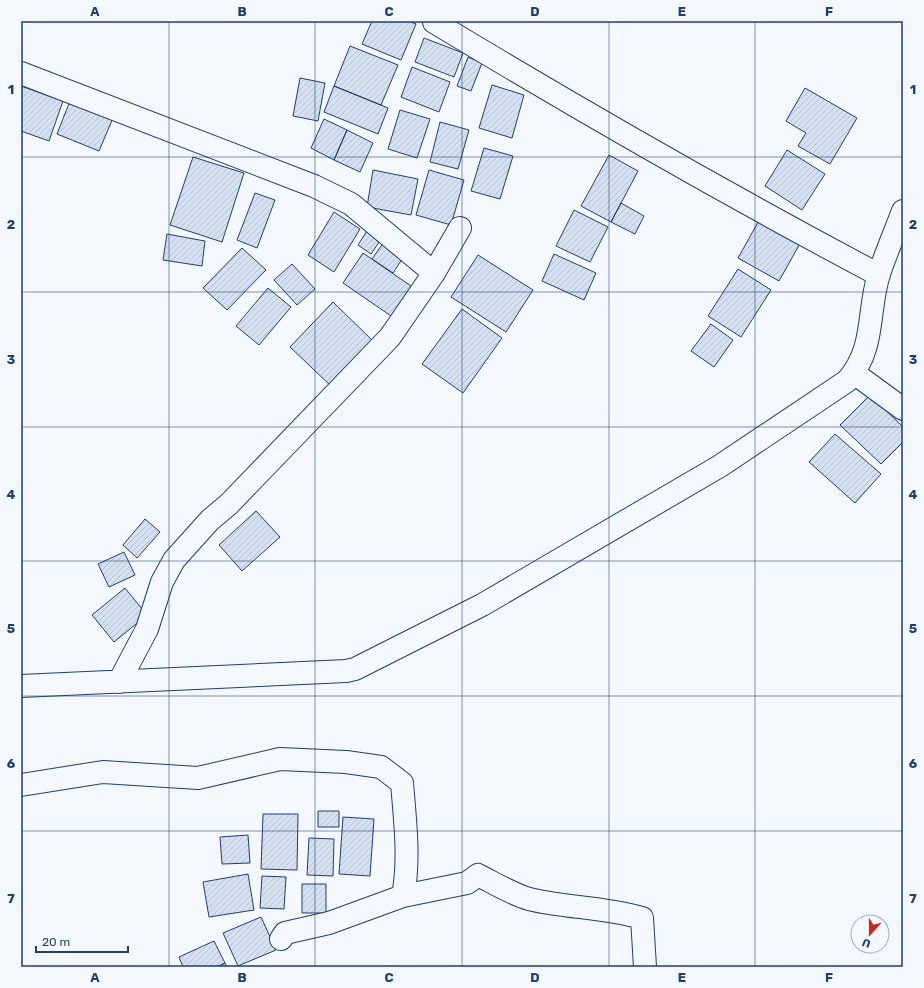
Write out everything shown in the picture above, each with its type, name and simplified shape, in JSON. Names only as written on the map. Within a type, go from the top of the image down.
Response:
[{"type":"street","points":[[434,22],[567,102],[791,228],[879,275]]},
{"type":"street","points":[[21,73],[314,186],[351,204],[434,273]]},
{"type":"street","points":[[21,686],[355,669],[482,605],[720,466],[847,381],[854,374],[864,357],[879,275],[903,211]]},
{"type":"street","points":[[119,682],[147,629],[162,582],[174,560],[210,520],[229,504],[390,337],[434,273],[460,228]]},
{"type":"street","points":[[854,374],[903,409]]},
{"type":"street","points":[[21,785],[103,772],[198,778],[280,759],[346,762],[381,767],[402,783],[406,836],[403,896]]},
{"type":"street","points":[[281,939],[285,933],[329,922],[403,896],[467,883],[478,875],[527,898],[574,907],[629,914],[642,918],[645,967]]},
{"type":"building","points":[[372,21],[408,21],[416,24],[401,60],[362,44]]},
{"type":"building","points":[[424,38],[463,53],[454,77],[415,62]]},
{"type":"building","points":[[350,46],[398,65],[381,105],[334,86]]},
{"type":"building","points":[[468,57],[482,63],[471,91],[457,86]]},
{"type":"building","points":[[412,67],[450,82],[439,112],[401,97]]},
{"type":"building","points":[[300,78],[325,83],[318,121],[293,116]]},
{"type":"building","points":[[492,85],[524,95],[512,138],[479,128]]},
{"type":"building","points":[[21,86],[63,101],[49,141],[21,131]]},
{"type":"building","points":[[334,86],[388,108],[378,134],[324,112]]},
{"type":"building","points":[[805,88],[857,118],[830,164],[798,146],[806,133],[786,121]]},
{"type":"building","points":[[70,101],[113,118],[99,151],[57,134]]},
{"type":"building","points":[[400,110],[430,119],[417,158],[388,149]]},
{"type":"building","points":[[324,119],[347,130],[334,160],[311,148]]},
{"type":"building","points":[[440,122],[469,130],[458,169],[430,162]]},
{"type":"building","points":[[347,130],[373,143],[360,172],[334,160]]},
{"type":"building","points":[[484,148],[513,156],[500,199],[471,191]]},
{"type":"building","points":[[787,150],[825,174],[802,210],[765,186]]},
{"type":"building","points":[[609,155],[638,171],[611,222],[581,206]]},
{"type":"building","points":[[193,157],[244,173],[222,242],[170,225]]},
{"type":"building","points":[[373,170],[418,179],[411,215],[367,207]]},
{"type":"building","points":[[429,170],[464,180],[451,225],[416,215]]},
{"type":"building","points":[[255,193],[275,200],[257,248],[237,240]]},
{"type":"building","points":[[621,203],[644,216],[635,234],[611,222]]},
{"type":"building","points":[[574,210],[608,227],[590,262],[556,246]]},
{"type":"building","points":[[334,212],[360,229],[334,272],[308,255]]},
{"type":"building","points":[[761,217],[802,240],[779,281],[738,258]]},
{"type":"building","points":[[370,226],[384,235],[371,254],[358,245]]},
{"type":"building","points":[[167,234],[205,241],[202,266],[163,260]]},
{"type":"building","points":[[386,239],[406,253],[393,273],[372,259]]},
{"type":"building","points":[[242,248],[266,270],[227,310],[203,288]]},
{"type":"building","points":[[363,253],[414,288],[394,318],[343,283]]},
{"type":"building","points":[[554,254],[596,273],[584,300],[542,281]]},
{"type":"building","points":[[478,255],[533,290],[506,332],[451,297]]},
{"type":"building","points":[[292,264],[315,289],[297,305],[274,280]]},
{"type":"building","points":[[738,269],[771,290],[741,337],[708,316]]},
{"type":"building","points":[[268,288],[291,307],[259,345],[236,326]]},
{"type":"building","points":[[333,302],[375,343],[332,387],[290,347]]},
{"type":"building","points":[[462,309],[502,338],[463,393],[422,364]]},
{"type":"building","points":[[711,324],[733,340],[714,367],[691,351]]},
{"type":"building","points":[[870,395],[903,427],[903,442],[881,464],[840,425]]},
{"type":"building","points":[[835,434],[881,474],[855,503],[809,462]]},
{"type":"building","points":[[256,511],[280,537],[242,571],[219,545]]},
{"type":"building","points":[[145,519],[160,532],[137,558],[123,545]]},
{"type":"building","points":[[124,552],[135,575],[109,587],[98,564]]},
{"type":"building","points":[[125,588],[147,615],[114,642],[92,615]]},
{"type":"building","points":[[318,811],[339,811],[339,827],[318,827]]},
{"type":"building","points":[[263,814],[298,814],[297,870],[261,869]]},
{"type":"building","points":[[343,817],[374,819],[370,876],[339,874]]},
{"type":"building","points":[[248,835],[250,863],[222,864],[220,837]]},
{"type":"building","points":[[309,838],[334,839],[333,876],[307,875]]},
{"type":"building","points":[[248,874],[254,910],[209,917],[203,882]]},
{"type":"building","points":[[262,876],[286,877],[284,909],[260,908]]},
{"type":"building","points":[[302,884],[326,884],[326,913],[302,913]]},
{"type":"building","points":[[261,917],[276,950],[238,966],[223,933]]},
{"type":"building","points":[[214,941],[225,963],[217,967],[183,967],[179,957]]},
{"type":"building","points":[[225,963],[227,967],[217,967]]}]
